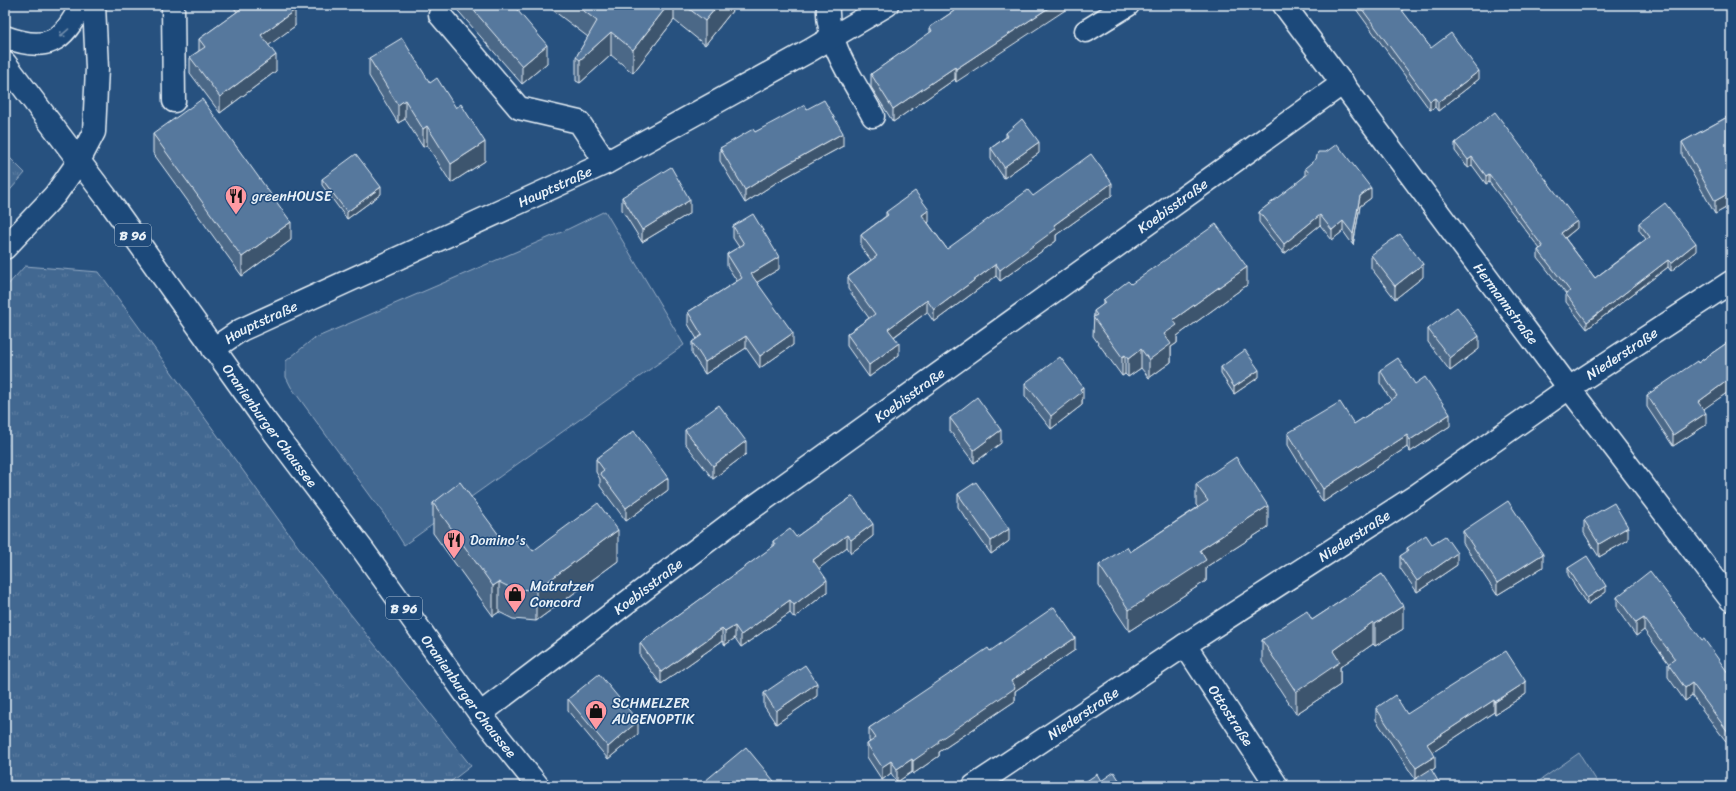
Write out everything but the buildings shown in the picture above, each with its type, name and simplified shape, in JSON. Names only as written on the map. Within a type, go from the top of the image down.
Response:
[{"type":"street","points":[[5,37],[21,43],[51,41],[62,35],[71,26],[82,5]]},
{"type":"street","points":[[5,248],[55,195],[79,161],[94,132],[97,68],[94,5]]},
{"type":"street","points":[[172,5],[174,101]]},
{"type":"street","points":[[828,5],[833,37],[843,61],[873,116]]},
{"type":"street","name":"Hauptstraße","points":[[213,349],[241,330],[606,163],[833,37],[887,5]]},
{"type":"street","points":[[1086,31],[1128,5]]},
{"type":"street","name":"Hermannstraße","points":[[1284,5],[1569,388],[1731,600]]},
{"type":"street","points":[[440,15],[519,108],[579,122],[606,163]]},
{"type":"street","name":"Oranienburger Chaussee","points":[[5,63],[107,198],[213,349],[363,550],[480,714],[538,786]]},
{"type":"street","name":"Koebisstraße","points":[[480,714],[736,520],[1343,83]]},
{"type":"street","name":"Niederstraße","points":[[974,786],[1185,645],[1417,494],[1569,388],[1731,282]]},
{"type":"street","name":"Ottostraße","points":[[1185,645],[1277,786]]},
{"type":"green space","points":[[5,153],[25,173],[5,196]]},
{"type":"green space","points":[[605,211],[684,345],[404,545],[391,524],[291,387],[286,377],[286,361],[313,339],[564,231]]},
{"type":"green space","points":[[25,266],[99,272],[310,563],[471,766],[445,786],[5,786],[5,288]]},
{"type":"green space","points":[[1579,753],[1600,786],[1532,786]]},
{"type":"place","name":"greenHOUSE","points":[[236,216]]},
{"type":"place","name":"Domino's","points":[[454,560]]},
{"type":"place","name":"Matratzen Concord","points":[[515,614]]},
{"type":"place","name":"SCHMELZER AUGENOPTIK","points":[[596,730]]}]
